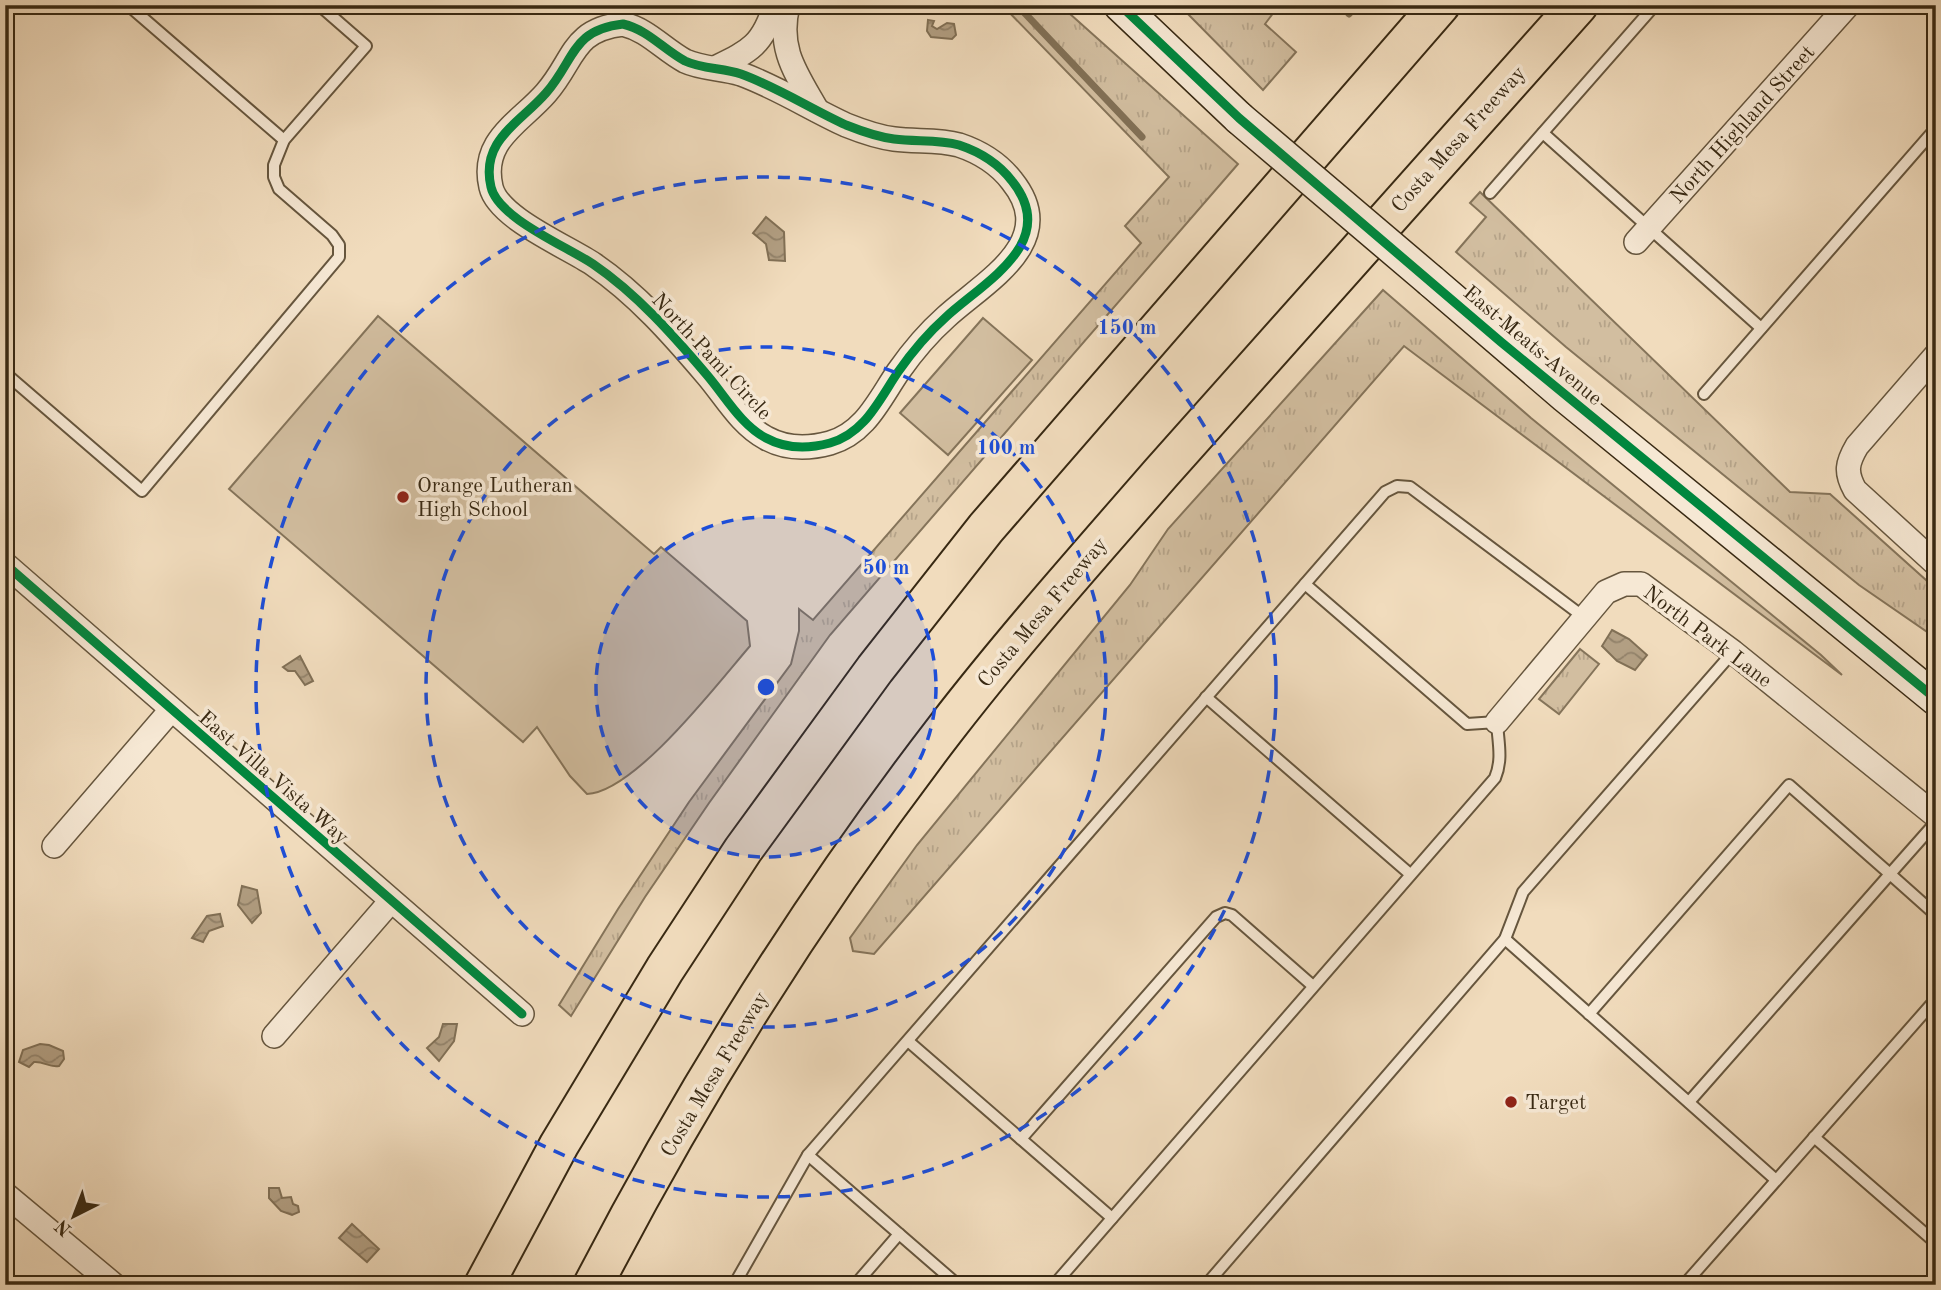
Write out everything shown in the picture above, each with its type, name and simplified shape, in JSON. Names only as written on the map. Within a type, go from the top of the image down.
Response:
[{"type":"highway","points":[[484,1285],[559,1145],[666,970],[743,850],[875,669],[986,528],[1440,5]]},
{"type":"highway","name":"Costa Mesa Freeway","points":[[593,1285],[701,1090],[757,1000],[825,897],[943,732],[1050,599],[1578,5]]},
{"type":"street","points":[[715,68],[756,45],[765,34],[775,5]]},
{"type":"street","points":[[788,5],[784,41],[793,70],[817,110]]},
{"type":"street","name":"East Meats Avenue","points":[[1120,5],[1239,118],[1565,396],[1936,699]]},
{"type":"street","name":"North Highland Street","points":[[1642,234],[1848,5]]},
{"type":"street","name":"North Pami Circle","points":[[623,24],[635,27],[684,60],[740,74],[817,110],[876,136],[948,143],[982,155],[1003,170],[1018,189],[1028,222],[1025,240],[1011,261],[930,332],[860,426],[832,442],[796,448],[775,442],[755,431],[638,300],[596,266],[508,212],[492,191],[489,168],[497,141],[546,94],[576,47],[594,31],[623,24]]},
{"type":"street","points":[[1936,355],[1857,446],[1847,468],[1855,490],[1936,564]]},
{"type":"street","name":"East Villa Vista Way","points":[[5,564],[390,902],[522,1014]]},
{"type":"street","name":"North Park Lane","points":[[1497,722],[1606,592],[1624,584],[1641,584],[1733,652],[1936,816]]},
{"type":"street","points":[[54,846],[171,710]]},
{"type":"street","points":[[274,1035],[390,902]]},
{"type":"street","points":[[5,1194],[114,1285]]},
{"type":"lane","points":[[128,5],[284,140]]},
{"type":"lane","points":[[5,373],[142,491],[339,257],[340,246],[332,234],[279,188],[274,177],[274,165],[284,140],[366,46],[319,5]]},
{"type":"lane","points":[[1490,193],[1655,5]]},
{"type":"lane","points":[[1704,394],[1936,128]]},
{"type":"lane","points":[[1543,133],[1642,234],[1761,328]]},
{"type":"lane","points":[[734,1285],[808,1155],[1385,492],[1397,486],[1410,487],[1585,618]]},
{"type":"lane","points":[[1054,1285],[1495,778],[1501,755],[1497,722],[1467,724],[1305,584]]},
{"type":"lane","points":[[1206,1285],[1504,939],[1523,892],[1733,652]]},
{"type":"lane","points":[[1206,697],[1410,874]]},
{"type":"lane","points":[[1589,1014],[1789,785],[1936,915]]},
{"type":"lane","points":[[1689,1102],[1936,822]]},
{"type":"lane","points":[[1021,1139],[1216,917],[1224,913],[1232,915],[1313,986]]},
{"type":"lane","points":[[1504,939],[1776,1180]]},
{"type":"lane","points":[[1684,1285],[1936,999]]},
{"type":"lane","points":[[908,1041],[1112,1219]]},
{"type":"lane","points":[[1814,1137],[1936,1243]]},
{"type":"lane","points":[[808,1155],[958,1285]]},
{"type":"lane","points":[[855,1285],[899,1234]]},
{"type":"green space","points":[[1002,5],[1060,5],[1238,164],[830,635],[645,897],[571,1016],[559,1005],[618,909],[689,802],[791,664],[799,631],[799,609],[813,620],[1141,243],[1125,226],[1169,177]]},
{"type":"green space","points":[[1179,5],[1273,5],[1277,8],[1265,24],[1296,52],[1263,90]]},
{"type":"green space","points":[[1480,192],[1790,492],[1830,494],[1936,589],[1936,638],[1859,585],[1566,347],[1456,252],[1486,217],[1470,203]]},
{"type":"green space","points":[[1383,290],[1531,418],[1842,675],[1404,346],[874,954],[853,951],[850,938],[917,845],[1130,585],[1168,529]]},
{"type":"green space","points":[[378,316],[654,554],[661,547],[747,621],[750,646],[651,756],[606,789],[587,794],[570,776],[537,727],[523,742],[229,489]]},
{"type":"green space","points":[[983,318],[1032,360],[948,455],[900,413]]},
{"type":"green space","points":[[1580,649],[1599,664],[1559,714],[1539,699]]},
{"type":"water","points":[[928,20],[934,21],[932,26],[937,29],[947,23],[954,24],[956,35],[952,39],[931,37],[927,31]]},
{"type":"water","points":[[766,217],[784,232],[785,261],[769,260],[766,244],[753,233]]},
{"type":"water","points":[[1612,630],[1629,639],[1647,655],[1635,670],[1617,661],[1602,646]]},
{"type":"water","points":[[300,656],[313,681],[305,685],[295,671],[288,671],[283,667]]},
{"type":"water","points":[[242,886],[257,890],[261,913],[252,923],[238,905]]},
{"type":"water","points":[[220,914],[223,926],[209,931],[203,942],[192,938],[207,916]]},
{"type":"water","points":[[443,1024],[457,1024],[454,1041],[439,1061],[427,1048],[439,1037]]},
{"type":"water","points":[[40,1044],[63,1051],[64,1059],[59,1066],[34,1062],[29,1067],[19,1062],[23,1050]]},
{"type":"water","points":[[269,1188],[279,1188],[282,1198],[291,1197],[299,1212],[292,1215],[281,1211],[269,1198]]},
{"type":"water","points":[[352,1224],[379,1249],[367,1262],[339,1238]]},
{"type":"waterway","points":[[1017,5],[1142,137]]},
{"type":"waterway","points":[[1349,14],[1357,5]]},
{"type":"cycle path","points":[[1120,5],[1239,118],[1501,342],[1936,699]]},
{"type":"cycle path","points":[[623,24],[648,35],[685,61],[754,79],[846,125],[894,139],[951,143],[974,151],[1007,175],[1025,203],[1028,223],[1023,242],[1012,259],[927,336],[903,365],[870,414],[853,432],[830,443],[805,447],[774,442],[757,432],[741,418],[668,330],[625,288],[593,264],[519,220],[496,198],[489,171],[491,157],[505,134],[556,81],[583,40],[606,27],[623,24]]},
{"type":"cycle path","points":[[5,564],[522,1014]]},
{"type":"place","name":"Orange Lutheran High School","points":[[403,497]]},
{"type":"place","name":"Target","points":[[1511,1102]]}]
